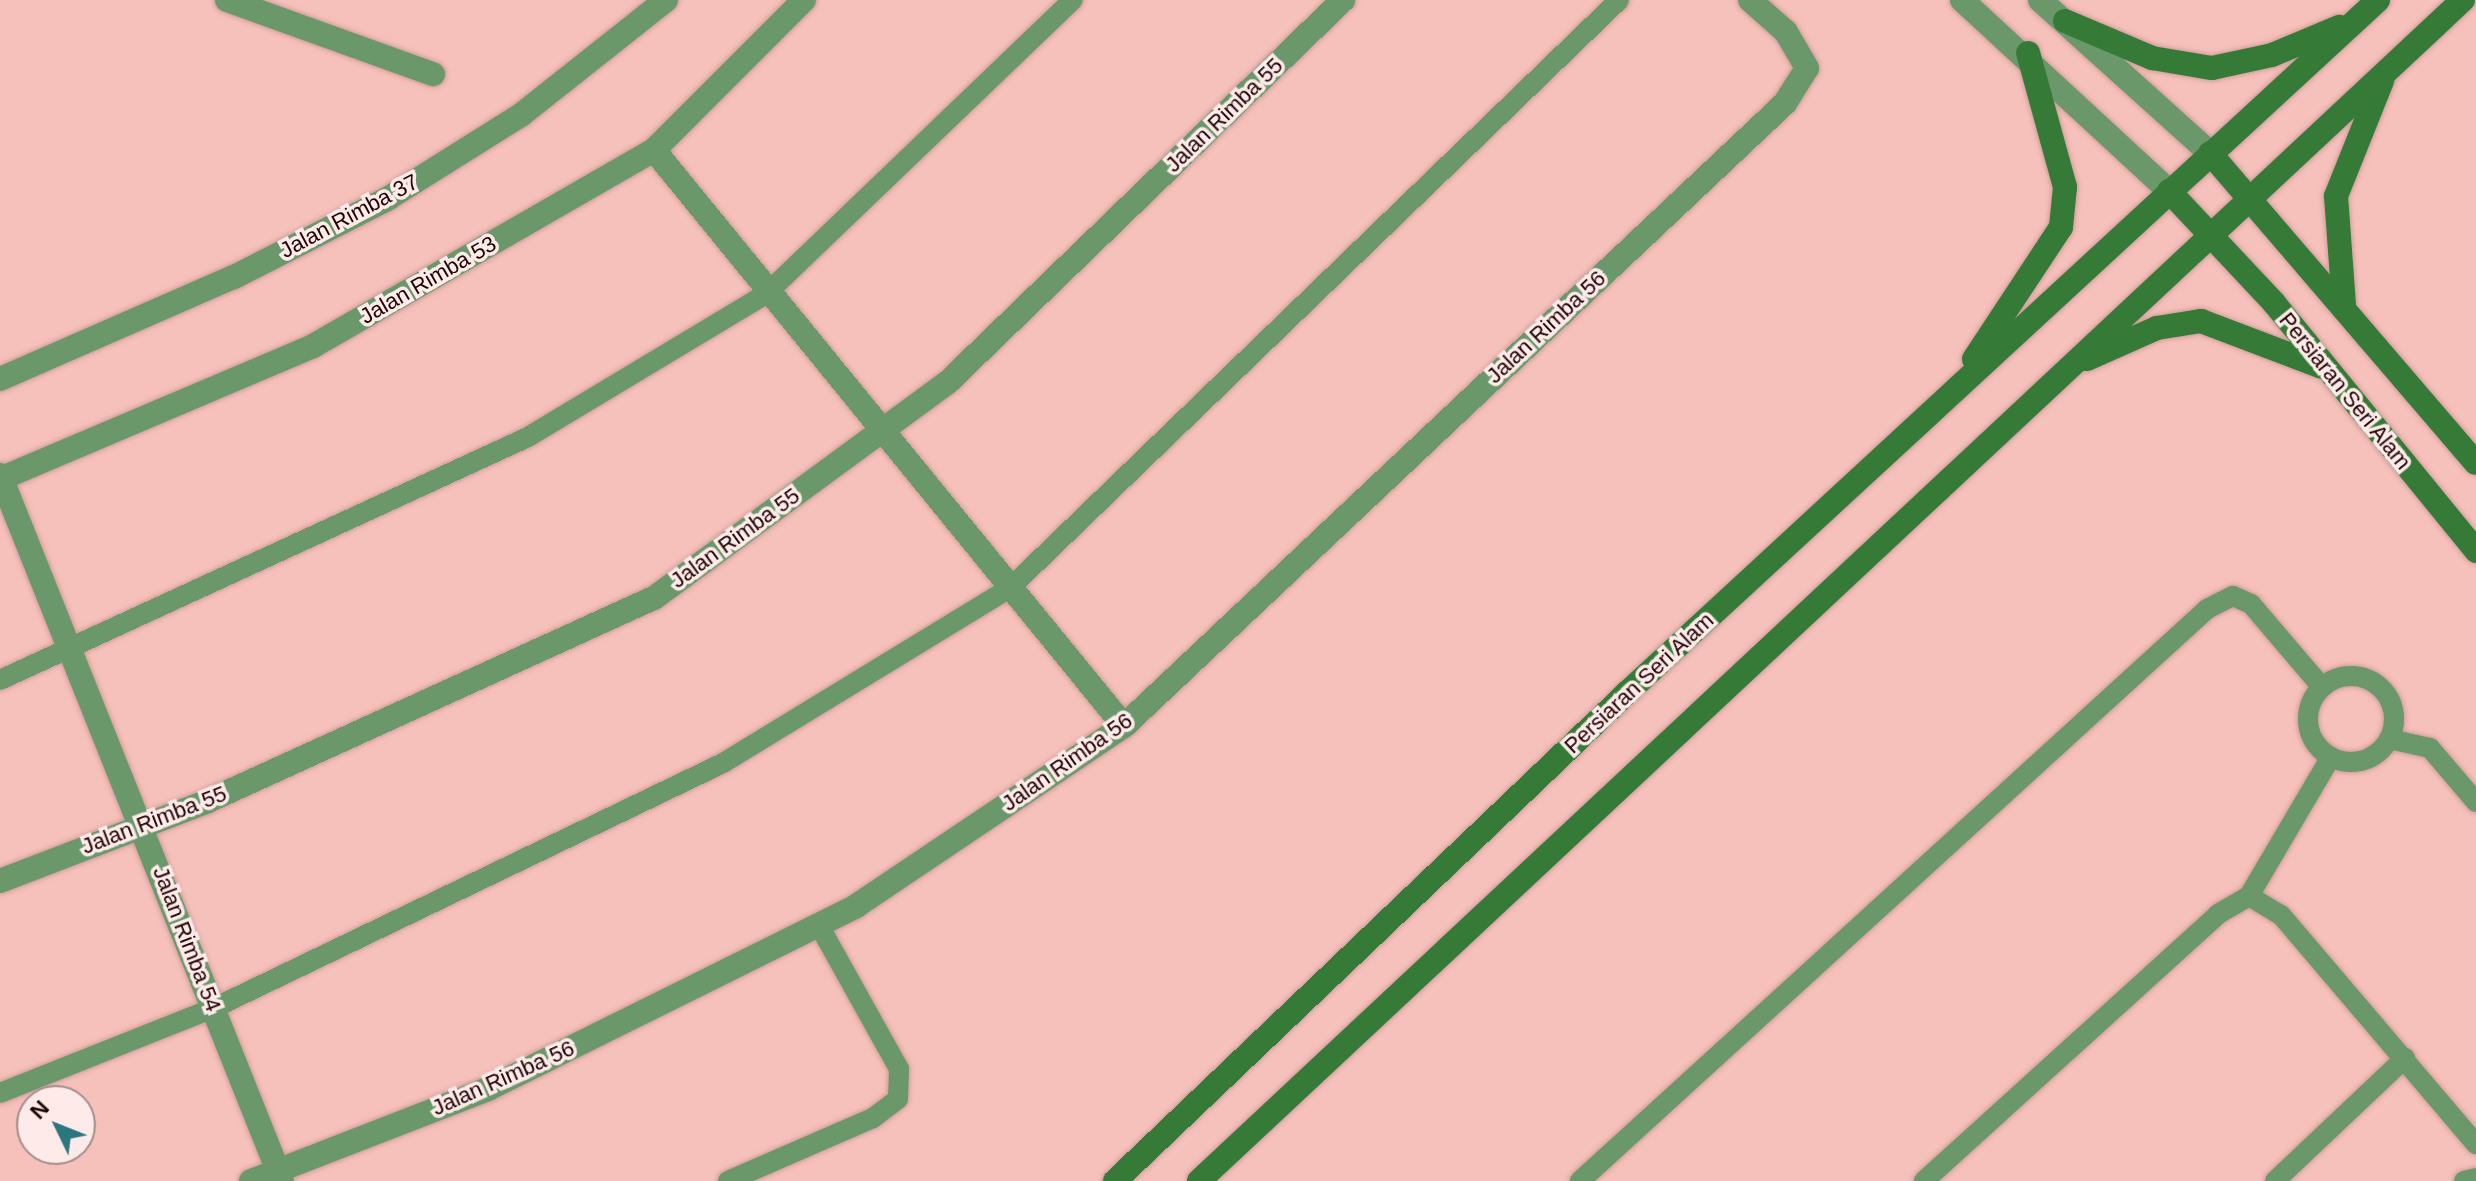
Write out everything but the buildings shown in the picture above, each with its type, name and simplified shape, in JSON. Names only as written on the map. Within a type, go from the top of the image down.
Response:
[{"type":"street","points":[[227,0],[433,74]]},
{"type":"street","name":"Jalan Rimba 37","points":[[0,379],[234,277],[387,199],[521,115],[666,0]]},
{"type":"street","name":"Jalan Rimba 53","points":[[0,478],[313,346],[654,150],[804,0]]},
{"type":"street","name":"Jalan Rimba 55","points":[[0,881],[141,822],[208,801],[654,598],[947,383],[1343,0]]},
{"type":"street","name":"Jalan Rimba 56","points":[[251,1181],[280,1176],[488,1089],[819,925],[1124,726],[1785,103],[1807,68],[1786,32],[1750,0]]},
{"type":"street","name":"Persiaran Seri Alam","points":[[1962,0],[2028,53],[2211,234],[2476,551]]},
{"type":"street","points":[[2040,0],[2210,153],[2344,305],[2476,463]]},
{"type":"street","name":"Persiaran Seri Alam","points":[[1115,1181],[1953,392],[2378,0]]},
{"type":"street","points":[[1199,1181],[2463,0]]},
{"type":"street","points":[[2065,21],[2152,58],[2212,68],[2272,55],[2357,19]]},
{"type":"street","points":[[1953,392],[2061,227],[2065,187],[2028,53]]},
{"type":"street","points":[[2344,305],[2336,196],[2386,72]]},
{"type":"street","points":[[654,150],[766,294],[1124,726]]},
{"type":"street","points":[[2067,367],[2157,328],[2201,321],[2324,368]]},
{"type":"street","name":"Jalan Rimba 54","points":[[0,478],[74,650],[280,1176]]},
{"type":"lane","points":[[0,680],[74,650],[528,437],[766,294],[1073,0]]},
{"type":"lane","points":[[0,1093],[214,1008],[723,763],[1011,587],[1619,0]]},
{"type":"lane","points":[[1580,1181],[2207,609],[2233,596],[2251,604],[2322,687]]},
{"type":"lane","points":[[2346,675],[2382,689],[2394,713],[2389,739],[2357,762],[2331,757],[2308,724],[2322,687],[2346,675]]},
{"type":"lane","points":[[2389,739],[2430,748],[2476,802]]},
{"type":"lane","points":[[1924,1181],[2218,914],[2249,896],[2331,757]]},
{"type":"lane","points":[[2249,896],[2281,915],[2476,1144]]},
{"type":"lane","points":[[728,1181],[873,1118],[898,1099],[899,1069],[819,925]]},
{"type":"lane","points":[[2275,1181],[2405,1058]]},
{"type":"lane","points":[[2464,1181],[2476,1178]]}]
